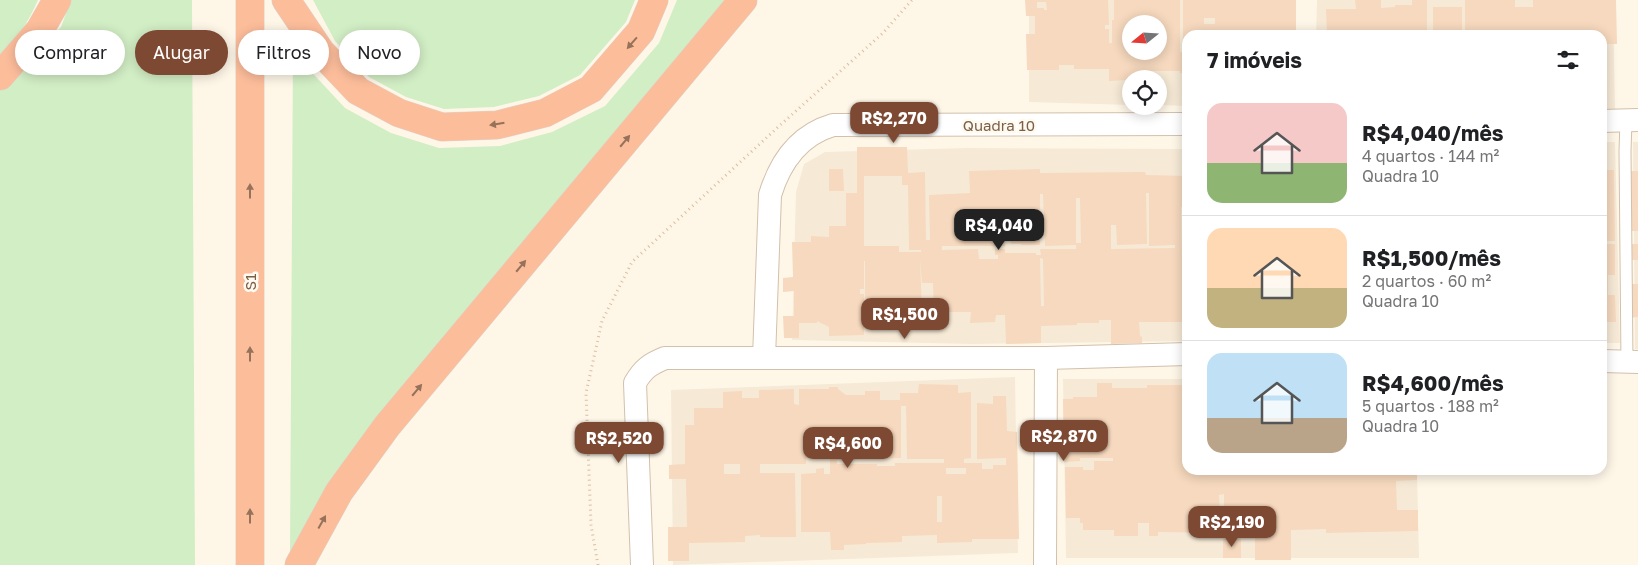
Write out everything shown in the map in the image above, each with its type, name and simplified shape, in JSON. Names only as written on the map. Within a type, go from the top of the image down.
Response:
[{"type":"highway","points":[[0,76],[40,30],[57,0]]},
{"type":"highway","name":"S1","points":[[250,0],[250,565]]},
{"type":"highway","points":[[286,0],[321,52],[358,90],[399,113],[442,126],[497,125],[545,112],[591,89],[641,32],[654,0]]},
{"type":"highway","points":[[299,565],[338,492],[387,426],[743,0]]},
{"type":"street","points":[[1607,121],[1632,120]]},
{"type":"street","name":"Quadra 10","points":[[764,358],[770,195],[784,161],[805,138],[821,129],[833,125],[1182,124]]},
{"type":"street","points":[[642,565],[635,383],[650,364],[665,358],[1046,358],[1182,354]]},
{"type":"street","points":[[1044,565],[1046,358]]},
{"type":"street","points":[[1607,361],[1632,362]]},
{"type":"lane","points":[[1632,120],[1625,151],[1632,362]]},
{"type":"path","points":[[598,565],[591,525],[586,393],[602,321],[632,262],[883,33],[912,0]]},
{"type":"shaded area","points":[[1029,0],[1292,0],[1203,30],[1182,30],[1182,106],[1167,105],[1167,70],[1122,70],[1122,105],[1029,102]]},
{"type":"shaded area","points":[[1317,0],[1613,0],[1615,109],[1607,109],[1607,30],[1316,30]]},
{"type":"shaded area","points":[[1607,142],[1615,142],[1620,343],[1607,343]]},
{"type":"shaded area","points":[[1633,142],[1638,142],[1638,349],[1635,349]]},
{"type":"shaded area","points":[[966,148],[1182,149],[1182,341],[972,344],[792,340],[796,192],[804,164],[825,152]]},
{"type":"shaded area","points":[[1015,377],[1018,553],[673,565],[671,390]]},
{"type":"shaded area","points":[[1063,379],[1182,379],[1182,475],[1417,475],[1419,558],[1066,558]]},
{"type":"green space","points":[[0,0],[38,0],[23,30],[15,30],[15,40],[0,58]]},
{"type":"green space","points":[[71,0],[192,0],[192,30],[135,30],[135,75],[192,75],[195,565],[0,565],[0,89],[15,74],[125,75],[125,30],[58,30],[61,27]]},
{"type":"green space","points":[[313,0],[635,0],[626,22],[580,75],[539,96],[494,107],[444,109],[406,97],[367,75],[420,75],[420,30],[339,30],[339,45]]},
{"type":"green space","points":[[677,0],[726,0],[379,417],[331,479],[290,553],[293,75],[314,75],[345,108],[391,133],[439,148],[500,146],[552,132],[605,106],[659,43]]},
{"type":"building","points":[[1025,0],[1108,0],[1109,25],[1105,25],[1105,29],[1109,29],[1109,43],[1112,43],[1114,0],[1180,0],[1182,73],[1180,71],[1167,70],[1122,70],[1122,80],[1109,81],[1109,69],[1074,69],[1074,65],[1059,65],[1059,70],[1027,70],[1026,34],[1035,34],[1035,16],[1026,16]],"holes":[[[1037,2],[1046,2],[1047,10],[1037,8]]]},
{"type":"building","points":[[1183,0],[1296,0],[1296,30],[1183,30]],"holes":[[[1204,18],[1215,18],[1215,24],[1204,24]]]},
{"type":"building","points":[[1355,0],[1381,0],[1381,8],[1395,7],[1395,5],[1412,5],[1412,0],[1427,0],[1427,30],[1327,30],[1326,9],[1356,9]]},
{"type":"building","points":[[1465,0],[1515,0],[1515,7],[1533,7],[1533,0],[1616,0],[1617,44],[1607,44],[1607,30],[1465,30]]},
{"type":"building","points":[[1433,7],[1462,7],[1462,30],[1433,30]]},
{"type":"building","points":[[857,147],[907,147],[908,173],[925,172],[926,240],[930,240],[929,195],[970,193],[969,171],[1040,169],[1040,173],[1145,172],[1146,175],[1182,176],[1182,322],[1139,322],[1142,343],[1111,344],[1111,320],[1099,320],[1099,323],[1041,326],[1041,343],[1006,344],[1005,315],[996,315],[995,322],[970,323],[971,312],[934,312],[933,283],[922,283],[920,259],[922,313],[887,314],[888,317],[865,317],[864,261],[864,289],[860,289],[860,294],[864,294],[864,335],[829,336],[829,327],[817,321],[817,323],[799,323],[799,338],[784,338],[783,316],[794,316],[794,291],[783,292],[783,278],[793,277],[792,242],[811,242],[811,236],[829,237],[829,226],[846,226],[846,193],[857,193]],"holes":[[[864,176],[902,176],[902,185],[908,185],[909,250],[921,250],[921,252],[899,252],[899,246],[864,246]],[[1146,193],[1149,193],[1149,246],[1175,245],[1175,248],[1111,249],[1111,225],[1116,225],[1117,245],[1147,244]],[[1040,194],[1043,194],[1045,246],[1076,245],[1076,249],[1040,249],[1041,255],[1036,255],[1036,253],[1005,253],[1005,249],[995,249],[995,255],[998,255],[998,259],[979,259],[978,249],[942,250],[942,246],[1005,246],[1005,235],[1010,235],[1011,244],[1040,245]],[[1076,198],[1080,198],[1081,243],[1076,243]],[[1040,258],[1043,259],[1044,306],[1041,306]]]},
{"type":"building","points":[[829,169],[843,169],[844,191],[829,191]]},
{"type":"building","points":[[1607,170],[1614,170],[1615,241],[1607,241]]},
{"type":"building","points":[[1627,171],[1638,171],[1638,231],[1628,231]]},
{"type":"building","points":[[1607,244],[1615,244],[1615,275],[1608,275],[1608,295],[1615,295],[1616,322],[1607,322]]},
{"type":"building","points":[[1628,244],[1638,244],[1638,260],[1628,260]]},
{"type":"building","points":[[1628,284],[1638,284],[1638,317],[1628,318]]},
{"type":"building","points":[[1097,383],[1112,383],[1112,388],[1182,385],[1182,475],[1417,475],[1417,480],[1396,481],[1397,510],[1418,510],[1418,531],[1326,533],[1326,529],[1291,530],[1291,560],[1255,560],[1255,530],[1220,531],[1220,533],[1158,532],[1158,536],[1149,536],[1149,523],[1138,523],[1138,536],[1114,536],[1114,530],[1083,530],[1083,523],[1080,523],[1080,518],[1066,518],[1065,467],[1083,467],[1083,470],[1094,470],[1094,461],[1113,461],[1113,458],[1080,458],[1080,461],[1064,462],[1063,399],[1073,399],[1073,397],[1097,397]],"holes":[[[1224,494],[1224,512],[1220,512],[1219,495]]]},
{"type":"building","points":[[919,384],[958,385],[958,393],[971,392],[971,458],[964,459],[964,463],[982,463],[982,469],[993,469],[993,465],[1006,465],[1006,458],[977,459],[977,403],[993,404],[993,396],[1006,396],[1007,431],[1017,432],[1019,539],[972,539],[972,542],[937,543],[937,535],[902,536],[902,542],[844,545],[844,550],[831,550],[830,532],[801,532],[801,474],[816,473],[816,469],[824,468],[824,474],[830,474],[830,458],[806,458],[806,464],[760,464],[760,473],[795,473],[796,537],[760,537],[760,535],[745,536],[745,542],[689,543],[689,561],[668,561],[668,527],[687,527],[686,479],[669,479],[669,465],[685,464],[685,425],[694,425],[694,408],[723,408],[723,392],[742,391],[742,398],[759,398],[759,390],[794,389],[794,404],[799,405],[799,389],[829,389],[829,387],[838,387],[846,395],[865,395],[865,391],[880,391],[880,400],[900,400],[900,393],[918,393]],"holes":[[[901,406],[906,406],[907,459],[944,459],[944,463],[895,463],[895,466],[837,464],[837,460],[901,458]],[[724,464],[740,464],[740,474],[724,474]],[[946,468],[966,468],[966,474],[946,474]],[[937,496],[942,496],[942,522],[937,522]]]},
{"type":"building","points":[[1223,539],[1241,539],[1241,558],[1223,558]]}]
